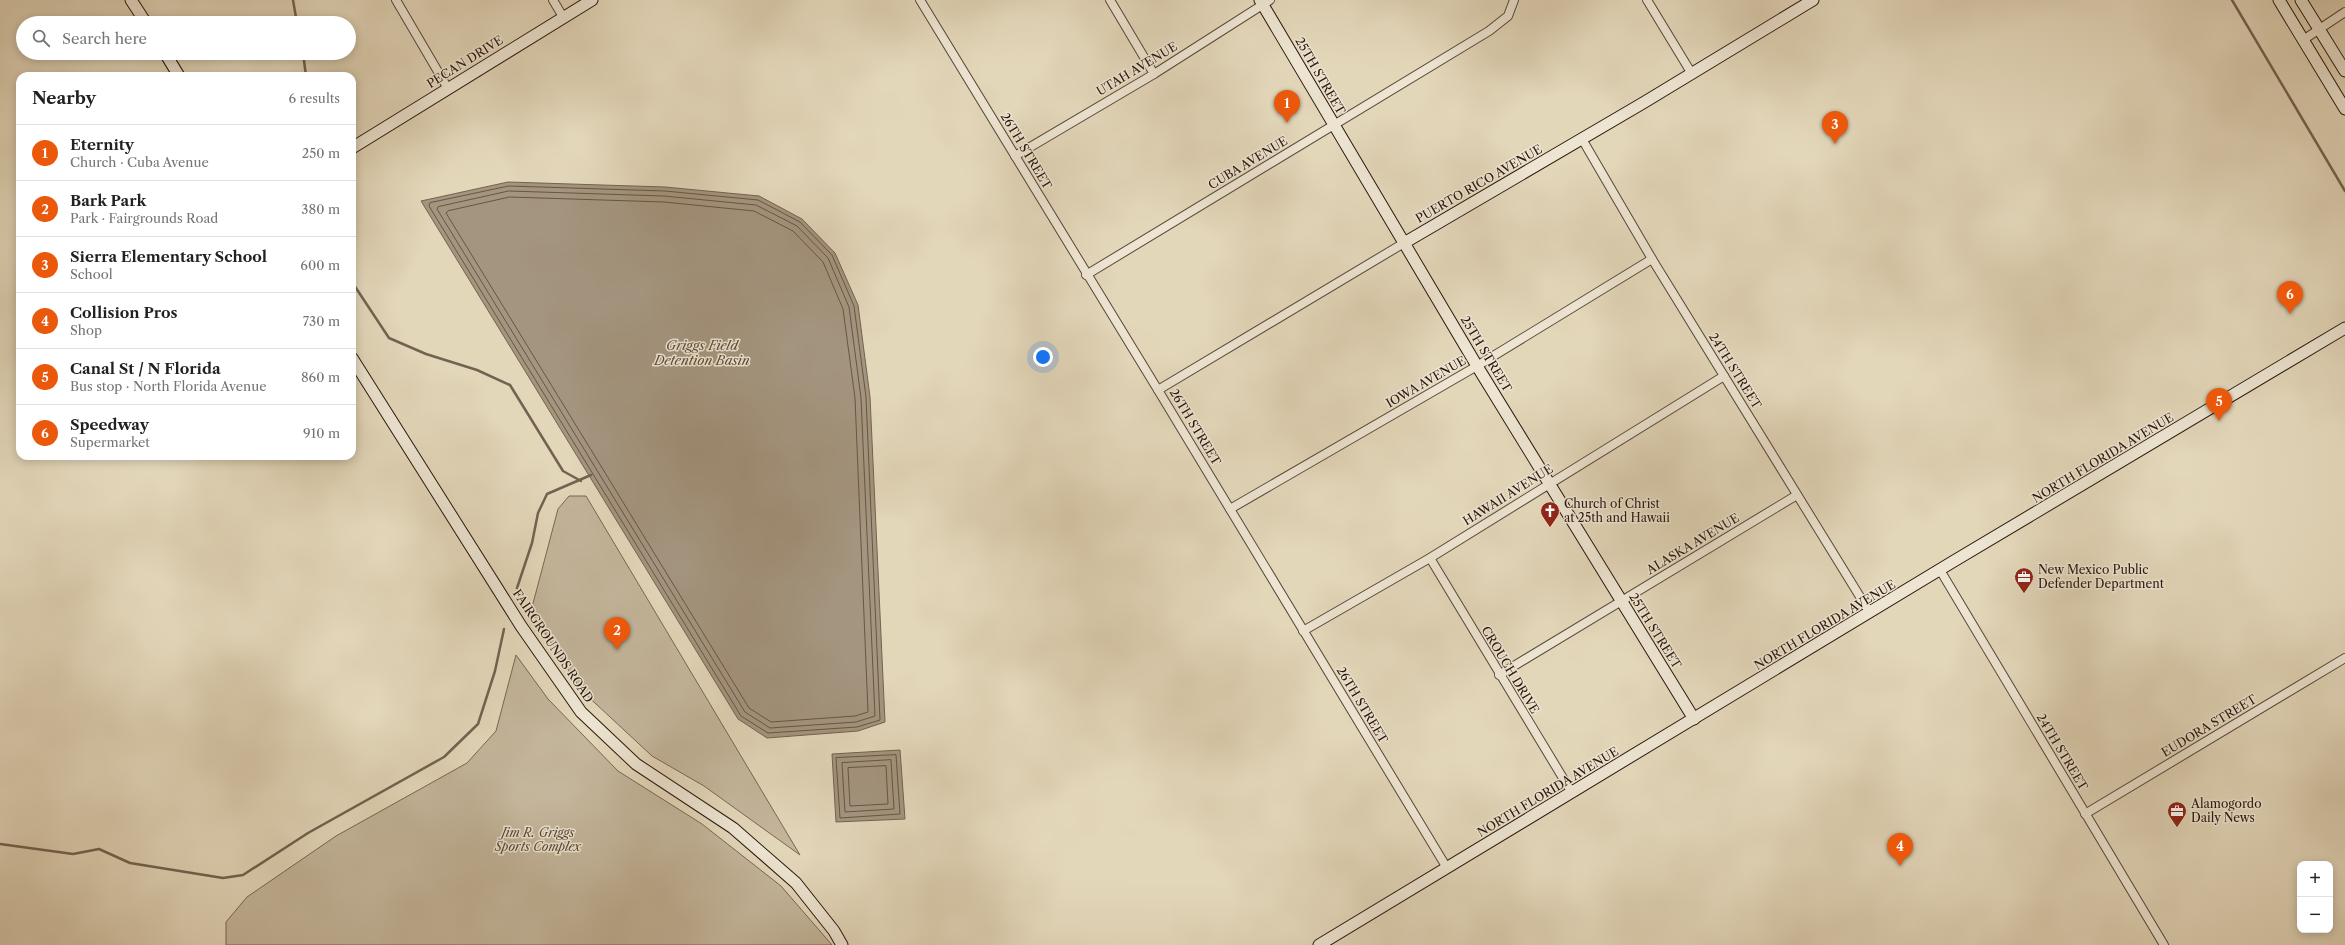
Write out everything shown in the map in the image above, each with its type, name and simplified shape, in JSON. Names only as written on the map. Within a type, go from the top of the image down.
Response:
[{"type":"main road","points":[[132,0],[142,16]]},
{"type":"main road","name":"PECAN DRIVE","points":[[356,145],[592,0]]},
{"type":"main road","name":"PUERTO RICO AVENUE","points":[[1404,243],[1692,74],[1812,0]]},
{"type":"main road","points":[[2279,0],[2345,109]]},
{"type":"main road","points":[[2301,0],[2345,71]]},
{"type":"main road","name":"25TH STREET","points":[[1264,1],[1333,125],[1477,366],[1548,484],[1694,719]]},
{"type":"main road","points":[[169,60],[177,72]]},
{"type":"main road","name":"NORTH FLORIDA AVENUE","points":[[1319,945],[1940,570],[2345,328]]},
{"type":"main road","name":"FAIRGROUNDS ROAD","points":[[356,364],[522,626],[581,712],[636,764],[733,828],[796,883],[834,932],[842,945]]},
{"type":"street","points":[[396,0],[447,88]]},
{"type":"street","points":[[553,0],[563,17]]},
{"type":"street","name":"26TH STREET","points":[[920,0],[1447,868]]},
{"type":"street","points":[[1110,0],[1154,74]]},
{"type":"street","name":"CUBA AVENUE","points":[[1086,275],[1489,32],[1508,16],[1514,0]]},
{"type":"street","points":[[1647,0],[1692,74]]},
{"type":"street","name":"UTAH AVENUE","points":[[1015,156],[1154,74],[1264,1]]},
{"type":"street","points":[[2303,40],[2345,12]]},
{"type":"street","name":"24TH STREET","points":[[1582,139],[1652,259],[1870,613]]},
{"type":"street","name":"PUERTO RICO AVENUE","points":[[1158,390],[1404,243]]},
{"type":"street","name":"IOWA AVENUE","points":[[1230,509],[1477,366],[1652,259]]},
{"type":"street","name":"HAWAII AVENUE","points":[[1303,631],[1430,558],[1724,376]]},
{"type":"street","name":"ALASKA AVENUE","points":[[1499,675],[1797,495]]},
{"type":"street","name":"CROUCH DRIVE","points":[[1430,558],[1499,675],[1572,793]]},
{"type":"street","name":"24TH STREET","points":[[1940,570],[2164,945]]},
{"type":"street","name":"EUDORA STREET","points":[[2085,814],[2345,658]]},
{"type":"green space","points":[[569,496],[586,496],[800,855],[704,786],[652,756],[581,690],[531,611],[558,509]]},
{"type":"green space","name":"Jim R. Griggs Sports Complex","points":[[516,655],[548,699],[618,771],[702,824],[781,886],[832,945],[226,945],[226,922],[247,897],[336,836],[467,763],[496,731]]},
{"type":"water","name":"Griggs Field Detention Basin","points":[[508,182],[665,187],[759,196],[802,219],[835,253],[858,305],[870,397],[885,722],[858,731],[767,738],[738,719],[421,201]]},
{"type":"water","points":[[900,750],[905,819],[836,822],[832,754]]},
{"type":"waterway","points":[[293,0],[296,16]]},
{"type":"waterway","points":[[2232,0],[2345,191]]},
{"type":"waterway","points":[[304,60],[305,72]]},
{"type":"waterway","points":[[356,288],[389,338],[426,354],[477,370],[510,385],[563,471],[581,481]]},
{"type":"waterway","points":[[517,588],[532,543],[538,513],[547,494],[591,475]]},
{"type":"waterway","points":[[0,844],[73,854],[99,849],[130,863],[223,878],[243,875],[308,833],[444,757],[478,724],[495,671],[504,629]]},
{"type":"place","name":"Eternity","points":[[1287,123]]},
{"type":"place","name":"Sierra Elementary School","points":[[1835,144]]},
{"type":"place","name":"Speedway","points":[[2290,314]]},
{"type":"place","name":"Canal St / N Florida","points":[[2219,421]]},
{"type":"place","name":"Church of Christ at 25th and Hawaii","points":[[1550,528]]},
{"type":"place","name":"New Mexico Public Defender Department","points":[[2024,594]]},
{"type":"place","name":"Bark Park","points":[[617,650]]},
{"type":"place","name":"Alamogordo Daily News","points":[[2177,828]]},
{"type":"place","name":"Collision Pros","points":[[1900,866]]}]
